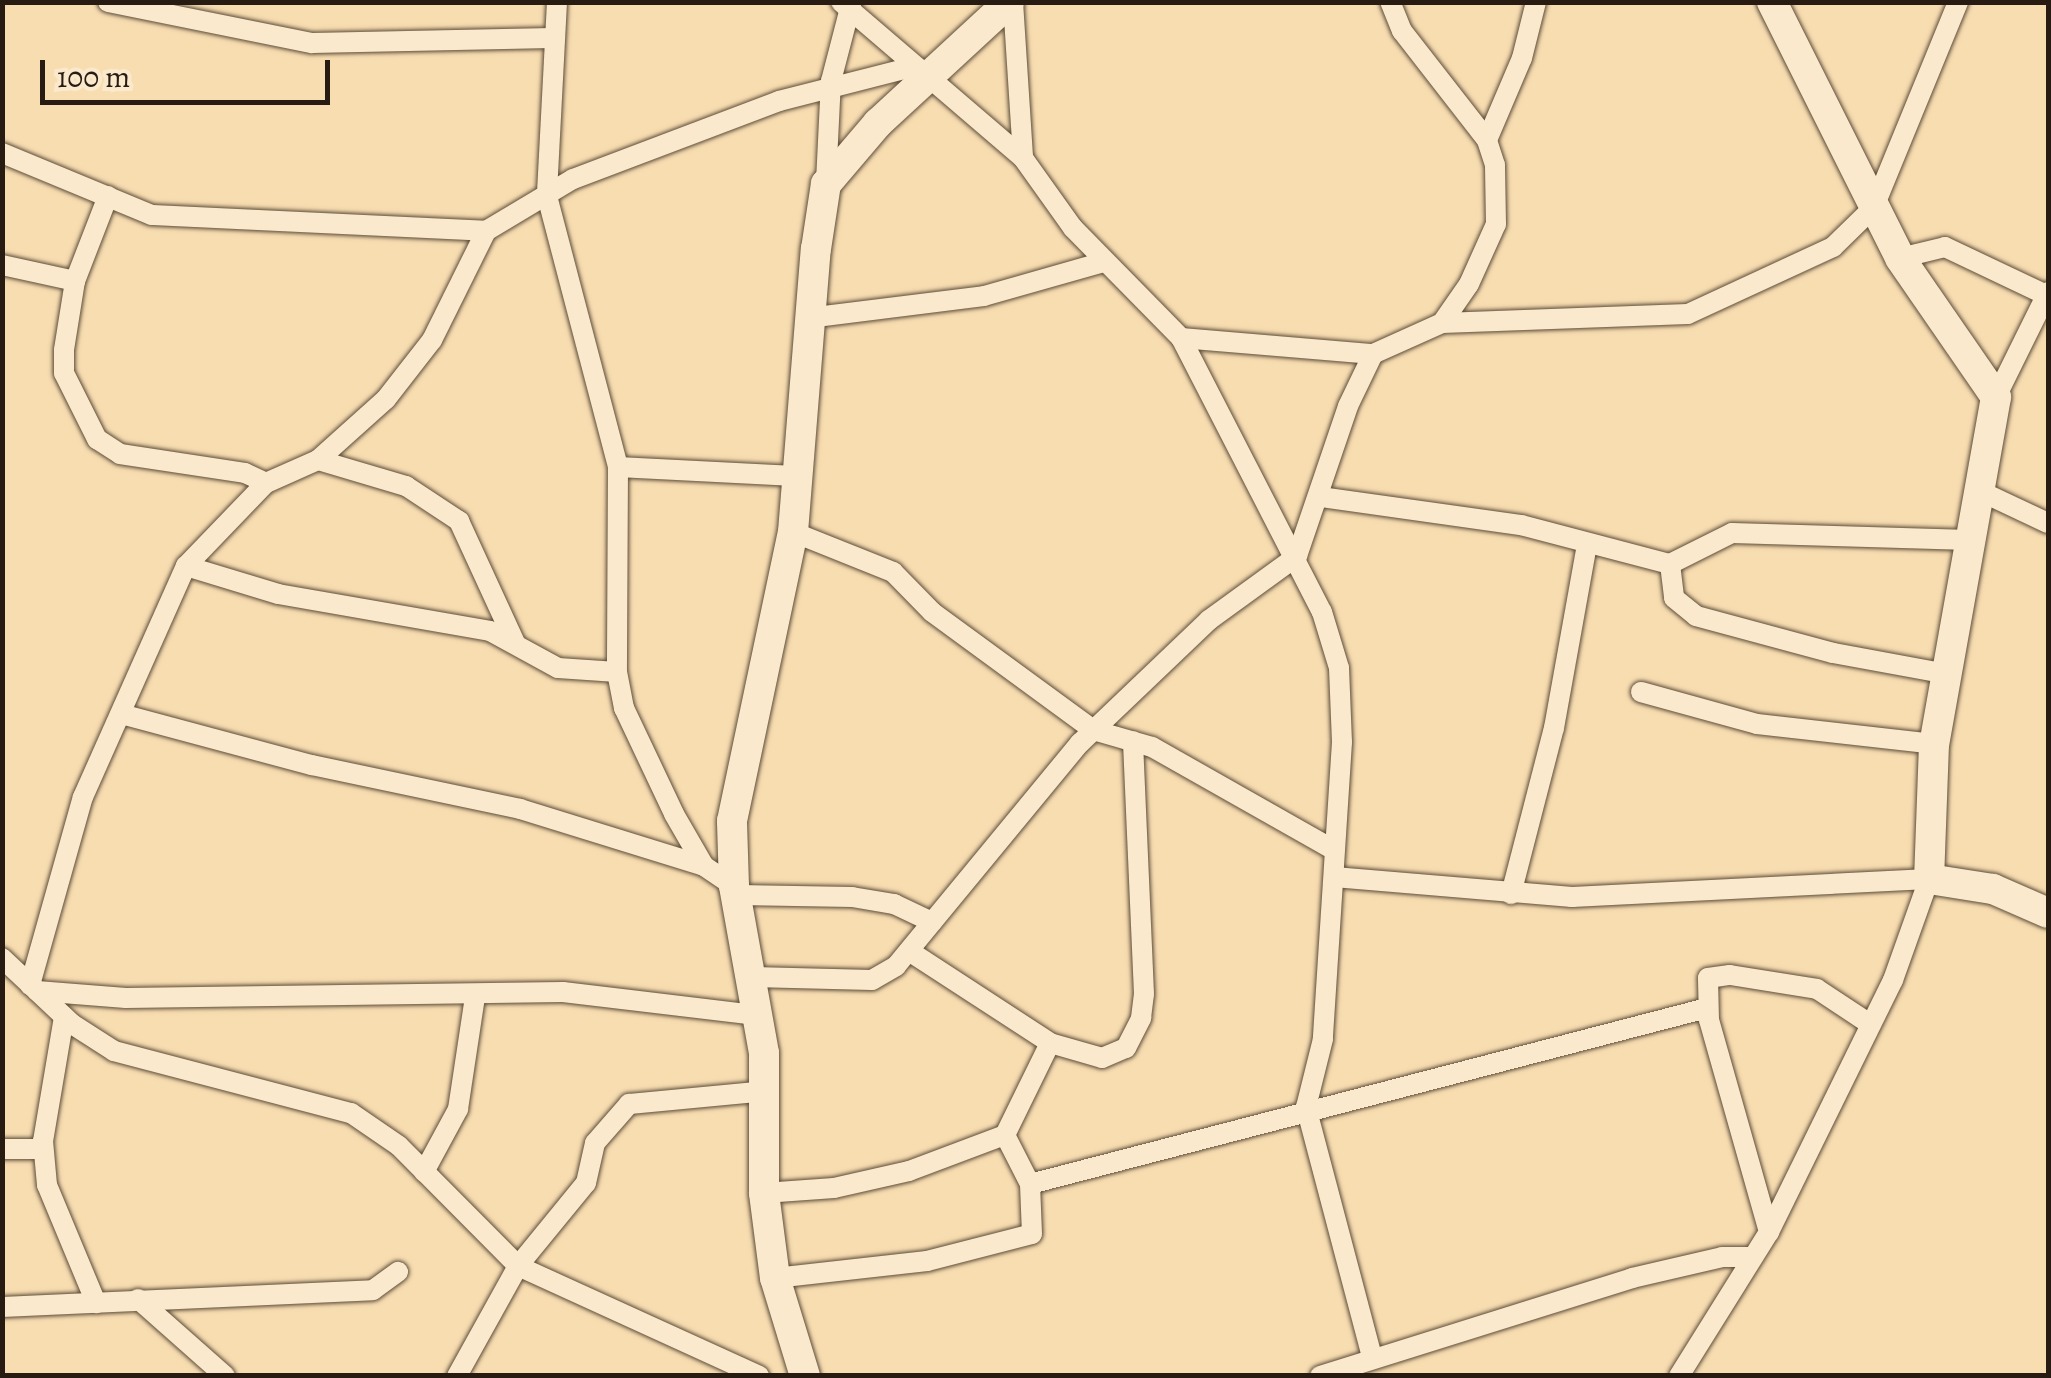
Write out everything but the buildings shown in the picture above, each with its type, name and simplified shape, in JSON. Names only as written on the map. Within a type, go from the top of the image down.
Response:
[{"type":"street","points":[[108,2],[170,10],[312,43],[552,38]]},
{"type":"street","points":[[556,2],[547,196],[618,468],[617,672],[624,708],[704,866]]},
{"type":"street","points":[[826,184],[918,73],[1011,2]]},
{"type":"street","points":[[1011,2],[1023,158]]},
{"type":"street","points":[[1390,2],[1402,31],[1487,140],[1495,165],[1496,224],[1486,256],[1442,323]]},
{"type":"street","points":[[1487,140],[1522,58],[1536,2]]},
{"type":"street","points":[[1772,2],[1900,258],[1996,397]]},
{"type":"street","points":[[1181,338],[1372,354],[1442,323],[1688,314],[1833,247],[1874,207],[1958,2]]},
{"type":"street","points":[[847,6],[918,73],[1023,158],[1103,262],[1181,338],[1297,556],[1339,668],[1342,742],[1332,850],[1334,877],[1323,1039],[1306,1107],[1372,1356]]},
{"type":"street","points":[[805,1376],[774,1278],[764,1192],[767,1091],[754,976],[736,890],[732,821],[794,532],[808,318],[826,184],[831,92],[847,6]]},
{"type":"street","points":[[2,153],[152,215],[486,230],[574,179],[778,101],[918,73]]},
{"type":"street","points":[[108,196],[75,282],[64,373],[97,440],[120,454],[245,473],[266,483]]},
{"type":"street","points":[[34,988],[77,813],[186,566],[266,483],[318,460],[386,399],[432,340],[486,230]]},
{"type":"street","points":[[1679,1376],[1769,1232],[1909,944],[1928,879],[1934,744],[1996,397],[2048,295],[1945,246],[1900,258]]},
{"type":"street","points":[[808,318],[878,314],[984,296],[1103,262]]},
{"type":"street","points":[[2,265],[75,282]]},
{"type":"street","points":[[754,976],[872,980],[910,952],[1093,730],[1209,620],[1297,556],[1321,496],[1348,406],[1372,354]]},
{"type":"street","points":[[318,460],[406,486],[459,520],[516,643]]},
{"type":"street","points":[[618,468],[795,476]]},
{"type":"street","points":[[1982,492],[2048,523]]},
{"type":"street","points":[[1321,496],[1521,526],[1670,564],[1732,533],[1970,540]]},
{"type":"street","points":[[794,532],[893,572],[932,612],[1093,730],[1134,740],[1332,850]]},
{"type":"street","points":[[1511,894],[1554,728],[1587,545]]},
{"type":"street","points":[[1670,564],[1674,598],[1696,616],[1833,654],[1947,674]]},
{"type":"street","points":[[186,566],[239,586],[490,631],[558,668],[617,672]]},
{"type":"street","points":[[1641,692],[1740,720],[1934,744]]},
{"type":"street","points":[[120,714],[312,766],[578,824],[704,866],[736,890],[852,897],[894,904],[932,922]]},
{"type":"street","points":[[910,952],[1050,1043],[1112,1057],[1126,1048],[1142,1018],[1134,740]]},
{"type":"street","points":[[1334,877],[1511,894],[1928,879],[1993,889],[2048,912]]},
{"type":"street","points":[[2,958],[64,1017],[114,1051],[351,1113],[424,1172],[518,1266],[759,1376]]},
{"type":"street","points":[[1769,1232],[1707,1008],[1708,978],[1730,975],[1817,989],[1868,1022]]},
{"type":"street","points":[[34,988],[126,998],[562,992],[757,1015]]},
{"type":"street","points":[[424,1172],[458,1110],[475,996]]},
{"type":"street","points":[[1030,1184],[1306,1107],[1707,1008]]},
{"type":"street","points":[[64,1017],[43,1148],[47,1186],[96,1303]]},
{"type":"street","points":[[764,1192],[834,1188],[909,1170],[1005,1134],[1050,1043]]},
{"type":"street","points":[[456,1376],[518,1266],[586,1184],[595,1144],[629,1104],[767,1091]]},
{"type":"street","points":[[774,1278],[1009,1244],[1032,1234],[1030,1184],[1005,1134]]},
{"type":"street","points":[[2,1149],[43,1148]]},
{"type":"street","points":[[1330,1374],[1372,1356],[1632,1278],[1722,1256],[1753,1257]]},
{"type":"street","points":[[2,1307],[373,1290],[398,1272]]},
{"type":"street","points":[[138,1299],[225,1376]]}]
